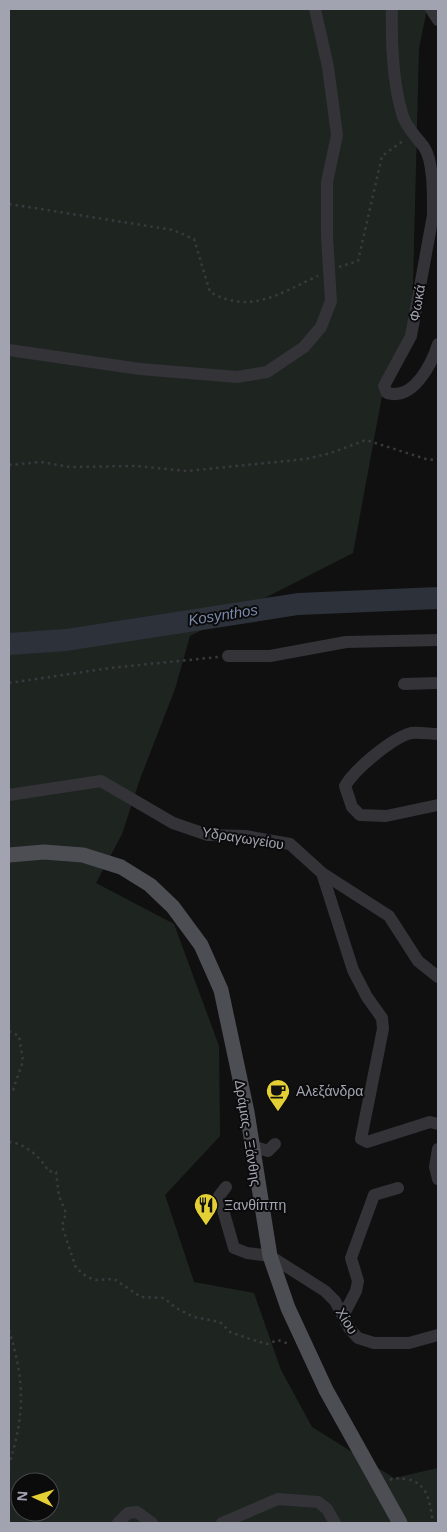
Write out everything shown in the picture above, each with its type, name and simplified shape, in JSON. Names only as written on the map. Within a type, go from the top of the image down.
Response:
[{"type":"main road","name":"Δράμας - Ξάνθης","points":[[9,855],[44,852],[83,855],[121,867],[150,885],[173,907],[201,944],[221,990],[247,1112],[270,1256],[288,1308],[326,1390],[378,1487],[400,1523]]},
{"type":"street","points":[[9,350],[45,357],[160,371],[237,377],[267,372],[304,347],[320,327],[331,301],[327,182],[337,136],[328,67],[315,9]]},
{"type":"street","points":[[392,9],[391,39],[394,70],[404,118],[412,134]]},
{"type":"street","points":[[430,9],[438,20]]},
{"type":"street","name":"Φωκά","points":[[412,134],[425,149],[431,175],[432,215],[411,336],[384,386],[387,392],[390,394],[407,390],[421,380],[438,344]]},
{"type":"street","points":[[228,656],[270,656],[346,642],[438,640]]},
{"type":"street","points":[[404,684],[438,683]]},
{"type":"street","points":[[438,734],[412,733],[396,741],[352,773],[345,786],[352,807],[360,815],[386,816],[438,805]]},
{"type":"street","name":"Υδραγωγείου","points":[[9,795],[101,781],[173,823],[208,835],[245,836],[290,844],[322,873],[389,916],[418,960],[438,977]]},
{"type":"street","points":[[322,873],[353,970],[367,997],[382,1018],[383,1029],[361,1139],[366,1142],[430,1122],[438,1124]]},
{"type":"street","points":[[252,1146],[268,1151],[275,1144]]},
{"type":"street","points":[[438,1149],[435,1167],[438,1179]]},
{"type":"street","points":[[226,1187],[219,1196],[234,1248],[247,1254],[270,1256]]},
{"type":"street","points":[[342,1316],[356,1291],[358,1281],[351,1258],[374,1195],[398,1188]]},
{"type":"street","name":"Χίου","points":[[270,1256],[324,1291],[335,1301],[349,1328],[358,1338],[374,1343],[410,1343],[438,1335]]},
{"type":"street","points":[[222,1523],[278,1499],[318,1502],[327,1510],[335,1523]]},
{"type":"street","points":[[118,1523],[128,1513],[137,1512],[152,1523]]},
{"type":"path","points":[[9,204],[173,230],[194,239],[210,292],[224,300],[252,303],[268,299],[329,271],[358,261],[382,156],[412,134]]},
{"type":"path","points":[[9,465],[41,462],[70,468],[136,466],[188,471],[306,459],[331,453],[366,440],[429,460],[438,459]]},
{"type":"path","points":[[9,683],[101,669],[228,656]]},
{"type":"path","points":[[9,1031],[19,1036],[23,1061],[12,1090],[9,1093]]},
{"type":"path","points":[[9,1142],[20,1143],[44,1162],[48,1171],[56,1172],[59,1196],[66,1214],[62,1226],[76,1268],[86,1277],[96,1280],[114,1279],[141,1297],[164,1298],[176,1308],[194,1317],[220,1322],[230,1332],[267,1344],[278,1340],[291,1344],[301,1336]]},
{"type":"path","points":[[9,1330],[22,1379],[22,1415],[9,1465]]},
{"type":"path","points":[[378,1487],[394,1478],[413,1480],[428,1493],[432,1523]]},
{"type":"shaded area","points":[[9,9],[427,9],[419,48],[412,322],[387,369],[353,553],[190,636],[175,689],[140,779],[122,834],[96,883],[174,924],[219,1046],[220,1136],[165,1195],[194,1282],[254,1293],[281,1370],[312,1427],[394,1478],[438,1468],[438,1523],[9,1523]]},
{"type":"waterway","name":"Kosynthos","points":[[9,644],[66,640],[298,604],[438,598]]},
{"type":"place","name":"Αλεξάνδρα","points":[[278,1112]]},
{"type":"place","name":"Ξανθίππη","points":[[206,1226]]}]
